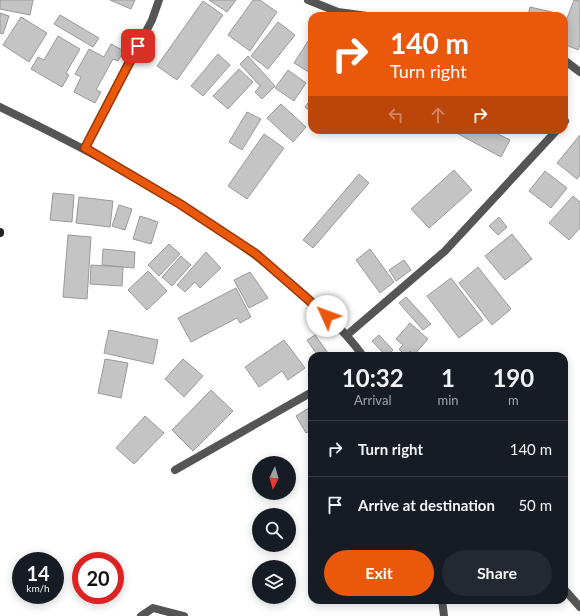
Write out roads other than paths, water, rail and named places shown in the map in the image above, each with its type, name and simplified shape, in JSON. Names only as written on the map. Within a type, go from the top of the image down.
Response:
[{"type":"street","points":[[85,148],[152,20],[159,0]]},
{"type":"street","points":[[308,0],[338,12]]},
{"type":"street","points":[[568,63],[580,72]]},
{"type":"street","points":[[0,107],[85,148],[180,204],[256,254],[347,335],[360,352]]},
{"type":"street","points":[[347,335],[445,251],[553,134]]},
{"type":"street","points":[[175,470],[308,394]]},
{"type":"street","points":[[568,594],[580,607]]},
{"type":"street","points":[[442,604],[444,616]]},
{"type":"street","points":[[141,616],[153,608],[184,616]]}]
